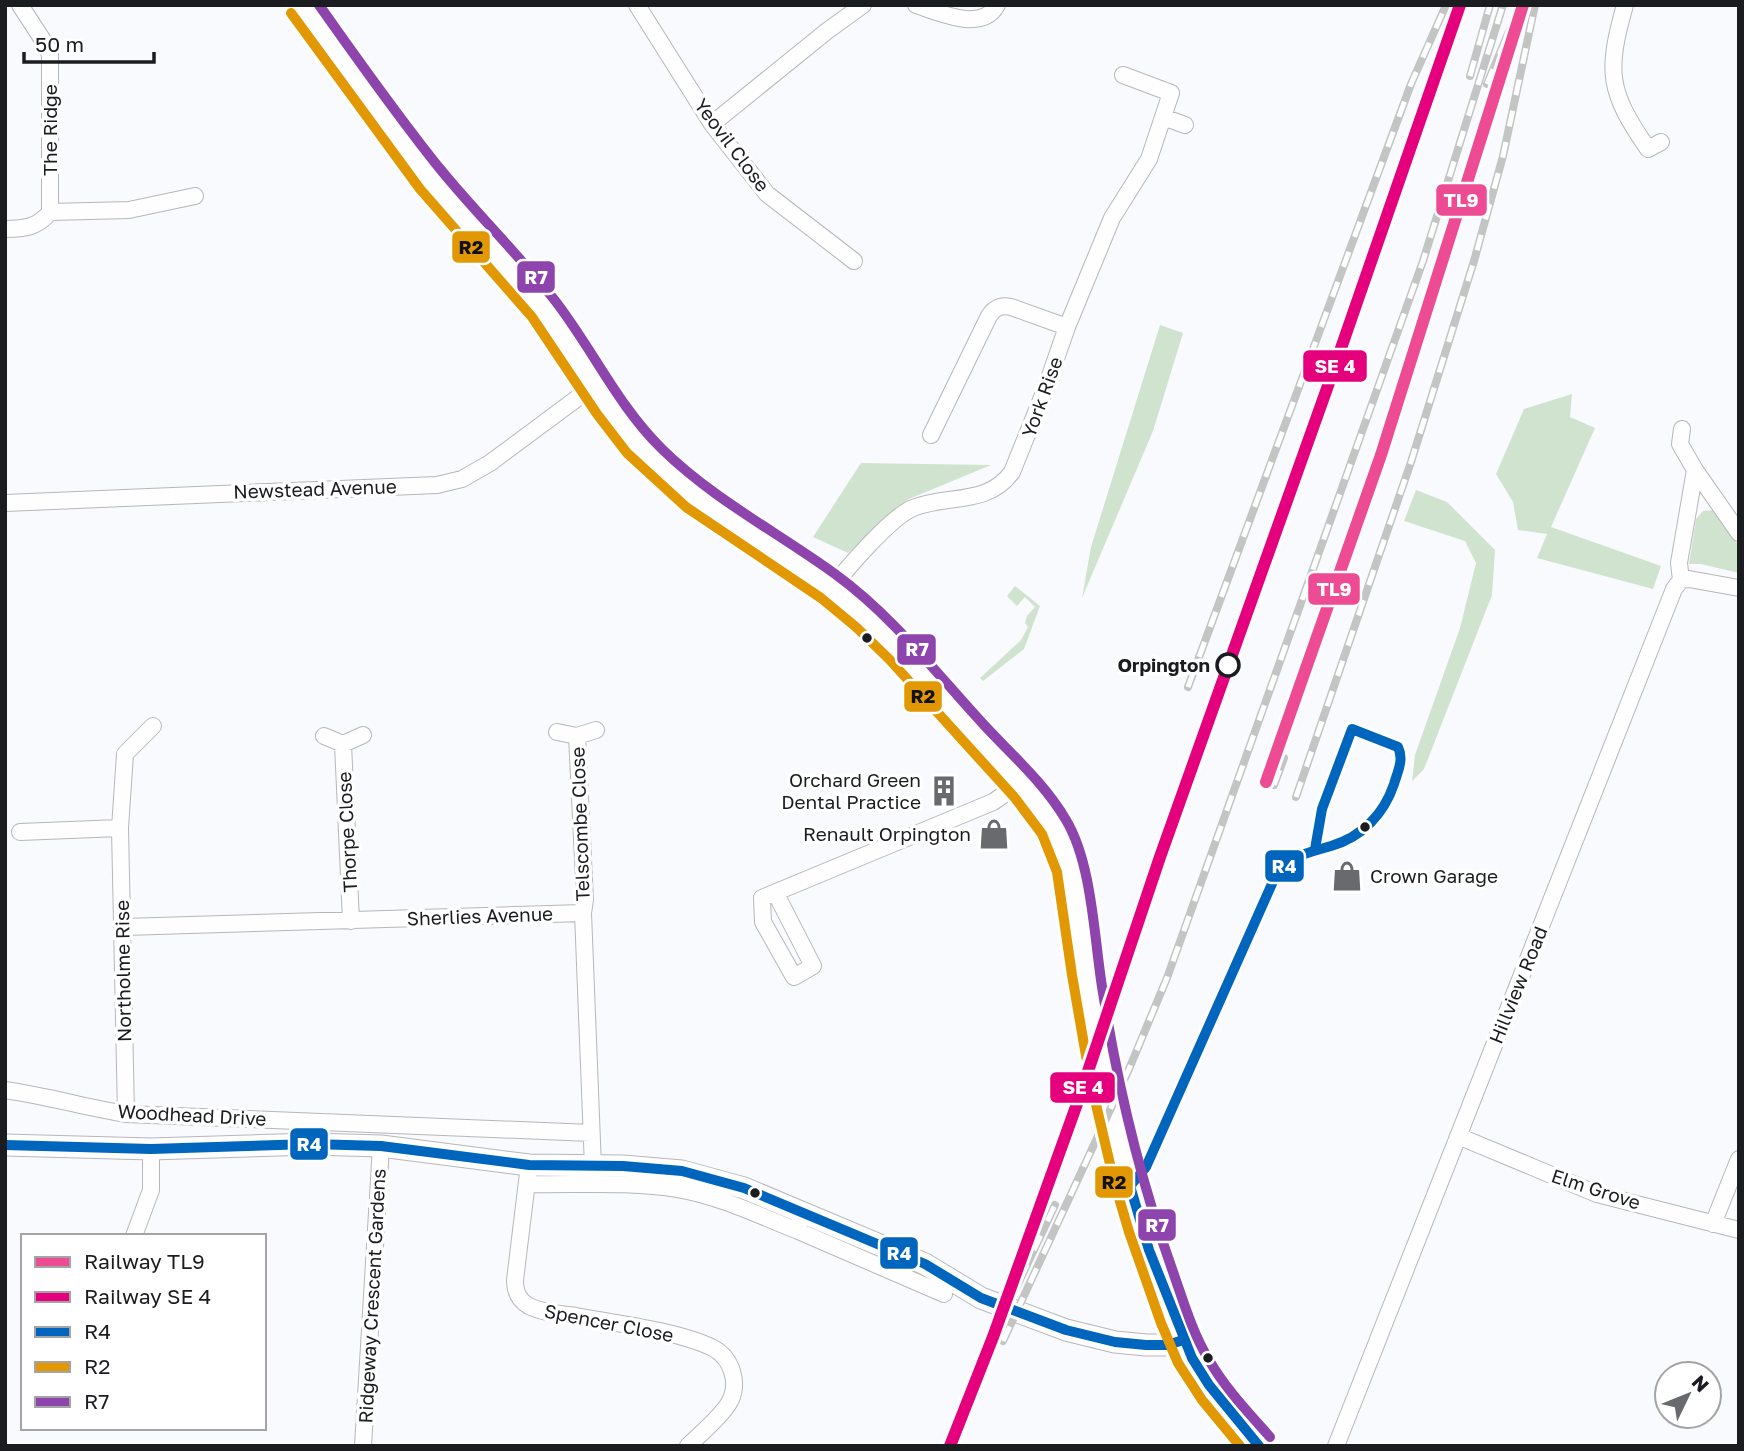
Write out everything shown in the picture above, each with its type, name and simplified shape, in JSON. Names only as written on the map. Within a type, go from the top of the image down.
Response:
[{"type":"main road","points":[[302,5],[377,111],[420,166],[543,308],[618,420],[638,445],[667,473],[730,522],[832,589],[868,620],[911,662],[1054,826],[1068,853],[1087,994],[1111,1117],[1149,1250],[1183,1340],[1200,1372],[1259,1446]]},
{"type":"street","name":"The Ridge","points":[[20,5],[50,55],[51,212]]},
{"type":"street","name":"Yeovil Close","points":[[637,5],[712,124],[767,194],[854,261]]},
{"type":"street","points":[[712,124],[863,5]]},
{"type":"street","points":[[916,5],[961,19],[976,19],[994,11],[997,5]]},
{"type":"street","points":[[1625,5],[1612,63],[1616,92],[1629,121],[1648,149],[1661,142]]},
{"type":"street","name":"York Rise","points":[[832,589],[855,559],[912,508],[982,495],[1007,479],[1025,442],[1067,327],[1112,218],[1149,159],[1171,93],[1124,75]]},
{"type":"street","points":[[1163,117],[1185,125]]},
{"type":"street","points":[[5,229],[24,229],[42,222],[51,212],[129,210],[195,196]]},
{"type":"street","points":[[931,435],[990,314],[995,309],[1004,305],[1067,327]]},
{"type":"street","name":"Newstead Avenue","points":[[5,503],[437,485],[462,479],[489,463],[595,385]]},
{"type":"street","points":[[1682,429],[1681,444],[1695,470],[1739,533]]},
{"type":"street","points":[[1695,470],[1679,563],[1681,580],[1699,580],[1739,588]]},
{"type":"street","name":"Hillview Road","points":[[1336,1446],[1674,589],[1681,580]]},
{"type":"street","name":"Northolme Rise","points":[[126,1114],[120,828],[125,754],[153,726]]},
{"type":"street","name":"Telscombe Close","points":[[557,732],[577,736],[596,730]]},
{"type":"street","name":"Thorpe Close","points":[[324,736],[343,744],[363,735]]},
{"type":"street","name":"Telscombe Close","points":[[577,736],[585,900],[583,913]]},
{"type":"street","name":"Thorpe Close","points":[[343,744],[351,921]]},
{"type":"street","points":[[776,894],[813,966],[793,977],[763,922],[762,898],[993,802],[1020,784]]},
{"type":"street","points":[[20,832],[120,828]]},
{"type":"street","points":[[583,913],[593,1167]]},
{"type":"street","name":"Sherlies Avenue","points":[[124,928],[583,913]]},
{"type":"street","name":"Woodhead Drive","points":[[5,1090],[47,1096],[126,1114],[591,1133]]},
{"type":"street","name":"Elm Grove","points":[[1458,1136],[1597,1194],[1739,1230]]},
{"type":"street","points":[[5,1144],[151,1149],[311,1144],[381,1146],[528,1174],[681,1190],[800,1222],[925,1264],[981,1298],[1066,1330],[1115,1342],[1146,1345],[1168,1345],[1183,1340]]},
{"type":"street","name":"Ridgeway Crescent Gardens","points":[[363,1446],[381,1146]]},
{"type":"street","points":[[135,1234],[152,1190],[151,1149]]},
{"type":"street","points":[[1713,1224],[1739,1159]]},
{"type":"street","points":[[528,1174],[593,1167],[662,1168],[728,1182],[800,1222],[944,1294]]},
{"type":"street","name":"Spencer Close","points":[[528,1174],[515,1280],[515,1290],[522,1301],[539,1310],[673,1335],[712,1347],[731,1367],[734,1385],[729,1403],[688,1446]]},
{"type":"green space","points":[[1160,325],[1183,333],[1153,431],[1082,598],[1091,547]]},
{"type":"green space","points":[[1572,394],[1570,417],[1595,428],[1551,527],[1661,566],[1653,589],[1537,558],[1547,534],[1518,530],[1513,502],[1496,474],[1524,409]]},
{"type":"green space","points":[[861,463],[991,465],[909,499],[848,553],[813,537]]},
{"type":"green space","points":[[1416,490],[1447,502],[1495,550],[1492,595],[1424,769],[1412,781],[1415,755],[1460,628],[1476,563],[1465,541],[1404,521]]},
{"type":"green space","points":[[1713,510],[1728,521],[1732,528],[1737,545],[1739,573],[1701,564],[1689,564],[1696,519],[1703,511]]},
{"type":"green space","points":[[1015,586],[1040,606],[1024,649],[983,681],[980,678],[1021,640],[1028,627],[1025,623],[1027,616],[1035,607],[1025,597],[1017,606],[1007,596]]},
{"type":"railway","points":[[1188,687],[1411,84],[1446,5]]},
{"type":"railway","points":[[1470,76],[1490,5]]},
{"type":"railway","points":[[1003,1341],[1129,1069],[1167,978],[1423,261],[1503,5]]},
{"type":"railway","points":[[1487,84],[1520,5]]},
{"type":"railway","points":[[1296,797],[1411,462],[1474,261],[1503,156],[1535,5]]},
{"type":"railway","points":[[1274,785],[1284,758]]},
{"type":"railway","points":[[993,1337],[1055,1205]]},
{"type":"rail line","name":"TL9","points":[[1266,782],[1381,455],[1523,5]]},
{"type":"transit line","name":"R7","points":[[319,5],[441,170],[553,298],[646,432],[702,484],[835,574],[876,608],[1028,771],[1058,807],[1075,838],[1082,859],[1116,1064],[1131,1133],[1160,1235],[1188,1316],[1203,1349],[1230,1390],[1270,1437]]},
{"type":"transit line","points":[[950,1446],[993,1337],[1078,1101],[1160,857],[1460,5]]},
{"type":"transit line","name":"R2","points":[[291,13],[420,189],[532,317],[597,414],[627,453],[686,507],[821,598],[856,627],[889,659],[1015,798],[1042,834],[1057,872],[1090,1079],[1129,1232],[1178,1363],[1202,1400],[1240,1446]]},
{"type":"transit line","name":"R4","points":[[1130,1186],[1146,1167],[1275,877],[1293,859],[1353,837],[1370,823],[1390,795],[1399,770],[1398,747],[1352,729],[1322,809],[1315,849]]},
{"type":"transit line","name":"R4","points":[[5,1145],[151,1149],[311,1144],[381,1146],[529,1165],[623,1166],[682,1171],[744,1188],[925,1264],[981,1298],[1066,1330],[1115,1342],[1146,1345],[1168,1345],[1183,1340]]},
{"type":"transit line","name":"R4","points":[[1130,1186],[1149,1250],[1192,1358],[1209,1385],[1259,1446]]},
{"type":"place","name":"Orpington","points":[[1228,665]]},
{"type":"place","name":"Orchard Green Dental Practice","points":[[944,791]]},
{"type":"place","name":"Renault Orpington","points":[[994,834]]},
{"type":"place","name":"Crown Garage","points":[[1347,876]]}]
